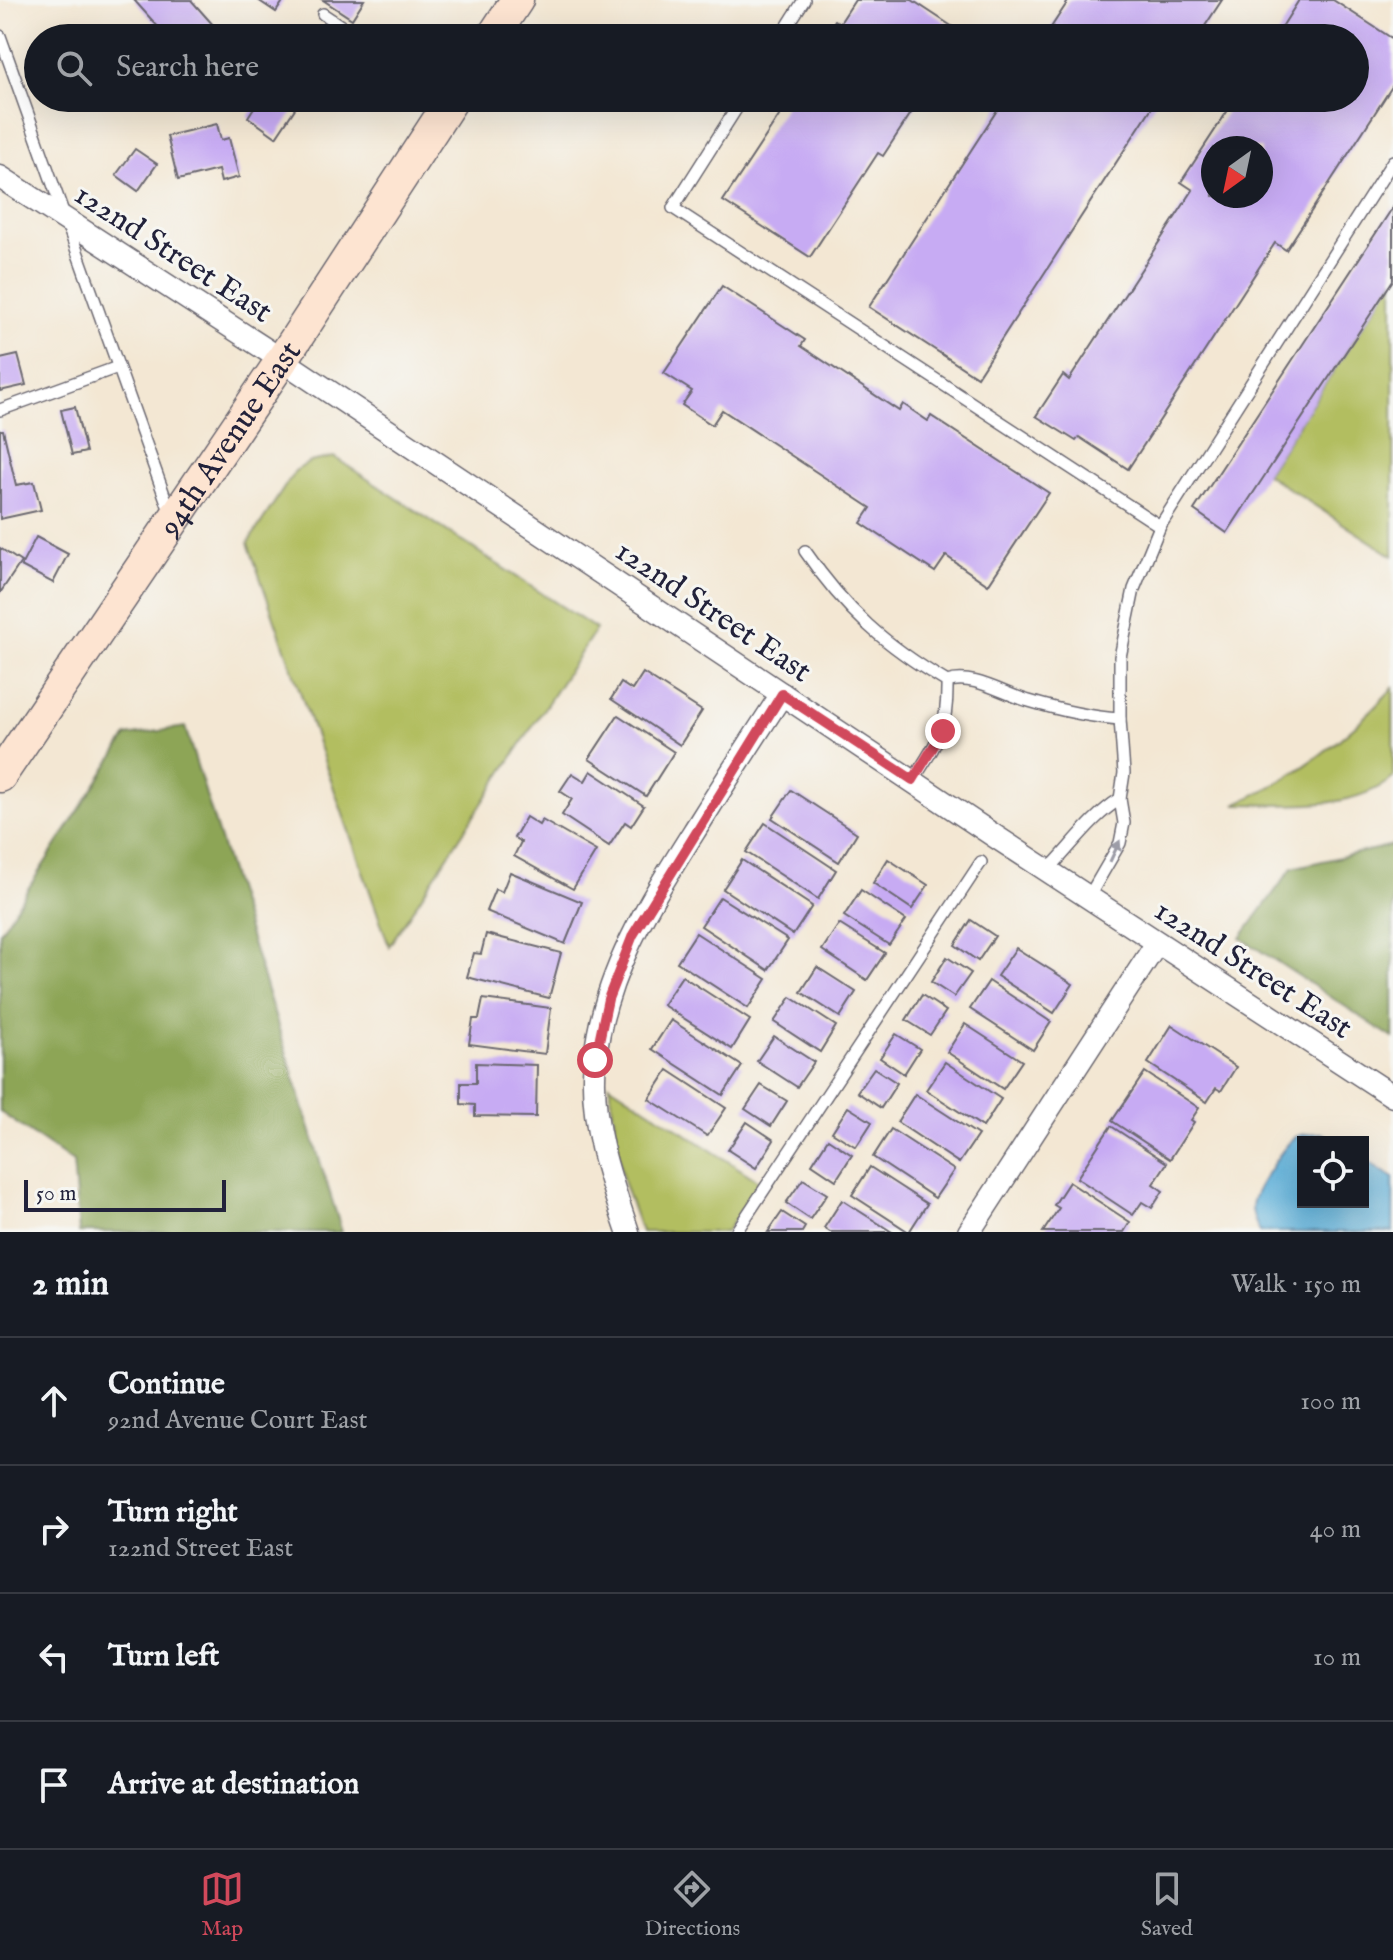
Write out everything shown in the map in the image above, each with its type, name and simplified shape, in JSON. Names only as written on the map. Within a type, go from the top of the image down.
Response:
[{"type":"main road","points":[[501,24],[517,0]]},
{"type":"main road","name":"94th Avenue East","points":[[0,776],[282,360],[443,112]]},
{"type":"street","name":"122nd Street East","points":[[0,177],[282,360],[1047,871],[1393,1096]]},
{"type":"street","points":[[628,1232],[608,1173],[595,1111],[595,1060],[608,999],[633,935],[782,694]]},
{"type":"street","points":[[969,1232],[1157,943]]},
{"type":"lane","points":[[789,24],[804,0]]},
{"type":"lane","points":[[323,14],[338,24]]},
{"type":"lane","points":[[0,36],[24,104]]},
{"type":"lane","points":[[27,112],[174,520]]},
{"type":"lane","points":[[734,112],[673,208],[1160,526]]},
{"type":"lane","points":[[1088,898],[1120,843],[1124,823],[1120,799],[1124,773],[1120,657],[1126,622],[1144,560],[1160,526],[1393,161]]},
{"type":"lane","points":[[0,410],[118,367]]},
{"type":"lane","points":[[805,551],[854,614],[894,648],[947,682]]},
{"type":"lane","points":[[947,682],[960,677],[1029,701],[1091,717],[1120,719]]},
{"type":"lane","points":[[913,780],[943,731],[947,713],[947,682]]},
{"type":"lane","points":[[1047,871],[1090,823],[1120,799]]},
{"type":"lane","points":[[736,1232],[981,862]]},
{"type":"green space","points":[[1393,280],[1393,556],[1266,474]]},
{"type":"green space","points":[[334,457],[596,629],[389,946],[248,543],[295,471],[310,462]]},
{"type":"green space","points":[[1393,688],[1393,778],[1376,789],[1337,801],[1296,805],[1235,804],[1301,769],[1339,740]]},
{"type":"green space","points":[[185,727],[342,1232],[79,1232],[73,1162],[0,1112],[0,932],[127,736]]},
{"type":"green space","points":[[1393,845],[1393,1038],[1241,938],[1292,868]]},
{"type":"green space","points":[[609,1084],[760,1182],[726,1232],[641,1232],[623,1181]]},
{"type":"water","points":[[1321,1133],[1327,1136],[1299,1136]]},
{"type":"water","points":[[1296,1137],[1297,1208],[1369,1208],[1369,1162],[1393,1178],[1393,1232],[1260,1232],[1252,1205],[1255,1195],[1285,1148]]},
{"type":"building","points":[[134,0],[191,0],[212,24],[155,24]]},
{"type":"building","points":[[258,0],[284,0],[276,12]]},
{"type":"building","points":[[323,0],[364,0],[352,19]]},
{"type":"building","points":[[855,0],[912,0],[948,24],[832,24],[835,20],[840,23]]},
{"type":"building","points":[[1069,0],[1222,0],[1206,24],[1053,24]]},
{"type":"building","points":[[1299,0],[1333,0],[1393,39],[1393,85],[1286,250],[1275,243],[1128,469],[1079,437],[1076,441],[1036,416],[1063,375],[1069,380],[1193,190],[1181,182],[1201,151],[1201,208],[1273,208],[1273,136],[1211,136],[1227,112],[1369,112],[1369,24],[1284,24]]},
{"type":"building","points":[[251,112],[293,112],[276,137],[248,117]]},
{"type":"building","points":[[782,112],[912,112],[883,156],[878,153],[810,257],[723,201]]},
{"type":"building","points":[[996,112],[1149,112],[977,377],[869,307]]},
{"type":"building","points":[[217,124],[221,140],[229,138],[239,177],[221,182],[218,170],[178,180],[167,136]]},
{"type":"building","points":[[135,149],[157,164],[138,191],[116,175]]},
{"type":"building","points":[[1393,207],[1393,280],[1227,533],[1194,510]]},
{"type":"building","points":[[722,286],[805,340],[801,346],[899,411],[903,404],[928,421],[931,416],[1049,493],[988,585],[946,556],[935,572],[861,523],[871,508],[722,410],[712,425],[682,405],[692,391],[664,373]]},
{"type":"building","points":[[18,355],[26,385],[0,391],[0,359]]},
{"type":"building","points":[[75,407],[86,452],[72,455],[61,410]]},
{"type":"building","points":[[0,430],[3,430],[16,485],[34,482],[41,510],[0,519]]},
{"type":"building","points":[[36,537],[68,554],[53,583],[21,566]]},
{"type":"building","points":[[0,548],[21,562],[0,593]]},
{"type":"building","points":[[643,673],[702,711],[680,745],[611,699],[621,683],[632,690]]},
{"type":"building","points":[[618,715],[674,752],[646,796],[589,759]]},
{"type":"building","points":[[591,771],[644,806],[631,826],[625,822],[609,846],[562,815],[572,799],[560,791],[572,773],[585,781]]},
{"type":"building","points":[[791,790],[857,833],[839,862],[772,818]]},
{"type":"building","points":[[526,817],[539,825],[542,820],[596,851],[573,889],[514,856],[521,842],[514,838]]},
{"type":"building","points":[[765,823],[836,870],[818,899],[746,852]]},
{"type":"building","points":[[888,859],[928,885],[912,909],[873,883]]},
{"type":"building","points":[[742,860],[812,906],[793,935],[723,889]]},
{"type":"building","points":[[510,872],[582,902],[565,944],[486,911],[495,889],[502,892]]},
{"type":"building","points":[[861,890],[906,920],[889,945],[844,916]]},
{"type":"building","points":[[720,897],[788,940],[768,970],[701,926]]},
{"type":"building","points":[[971,920],[995,936],[978,961],[955,945]]},
{"type":"building","points":[[839,924],[885,953],[867,980],[822,950]]},
{"type":"building","points":[[696,933],[767,979],[748,1008],[677,962]]},
{"type":"building","points":[[486,934],[561,953],[549,998],[467,977],[474,953],[481,954]]},
{"type":"building","points":[[1016,948],[1073,984],[1054,1013],[997,976]]},
{"type":"building","points":[[947,957],[971,973],[954,997],[931,982]]},
{"type":"building","points":[[817,967],[856,992],[840,1017],[801,992]]},
{"type":"building","points":[[682,976],[750,1020],[732,1049],[663,1005]]},
{"type":"building","points":[[989,981],[1051,1022],[1033,1050],[970,1009]]},
{"type":"building","points":[[922,995],[946,1011],[930,1035],[906,1020]]},
{"type":"building","points":[[791,997],[836,1026],[820,1052],[774,1022]]},
{"type":"building","points":[[483,999],[551,1008],[545,1054],[469,1044],[473,1019],[479,1019]]},
{"type":"building","points":[[671,1020],[742,1066],[723,1095],[652,1049]]},
{"type":"building","points":[[965,1024],[1022,1061],[1003,1089],[947,1052]]},
{"type":"building","points":[[1172,1025],[1236,1067],[1221,1091],[1216,1088],[1207,1102],[1148,1063]]},
{"type":"building","points":[[896,1034],[920,1049],[904,1074],[880,1058]]},
{"type":"building","points":[[774,1036],[814,1062],[797,1087],[757,1061]]},
{"type":"building","points":[[945,1062],[1001,1099],[983,1127],[926,1090]]},
{"type":"building","points":[[476,1063],[537,1065],[536,1117],[475,1116],[475,1105],[461,1104],[461,1083],[476,1083]]},
{"type":"building","points":[[874,1068],[897,1083],[881,1108],[857,1092]]},
{"type":"building","points":[[668,1070],[726,1108],[707,1136],[649,1099]]},
{"type":"building","points":[[1145,1072],[1199,1108],[1191,1120],[1194,1122],[1170,1159],[1112,1121]]},
{"type":"building","points":[[761,1085],[787,1101],[771,1126],[745,1109]]},
{"type":"building","points":[[915,1094],[978,1135],[959,1163],[897,1122]]},
{"type":"building","points":[[848,1107],[872,1122],[856,1147],[832,1132]]},
{"type":"building","points":[[747,1122],[774,1140],[756,1168],[728,1150]]},
{"type":"building","points":[[1111,1126],[1167,1163],[1153,1184],[1163,1191],[1152,1208],[1142,1202],[1133,1215],[1077,1178]]},
{"type":"building","points":[[891,1129],[954,1170],[935,1198],[873,1157]]},
{"type":"building","points":[[828,1139],[852,1155],[836,1180],[812,1164]]},
{"type":"building","points":[[870,1167],[927,1204],[909,1232],[852,1195]]},
{"type":"building","points":[[803,1179],[827,1194],[810,1219],[786,1203]]},
{"type":"building","points":[[1069,1182],[1130,1222],[1124,1232],[1043,1232],[1059,1208],[1054,1205]]},
{"type":"building","points":[[842,1200],[892,1232],[830,1232],[824,1228]]},
{"type":"building","points":[[782,1212],[805,1227],[802,1232],[768,1232]]},
{"type":"route","points":[[595,1060],[608,999],[633,935],[677,859],[782,694],[913,780],[943,731]]}]
